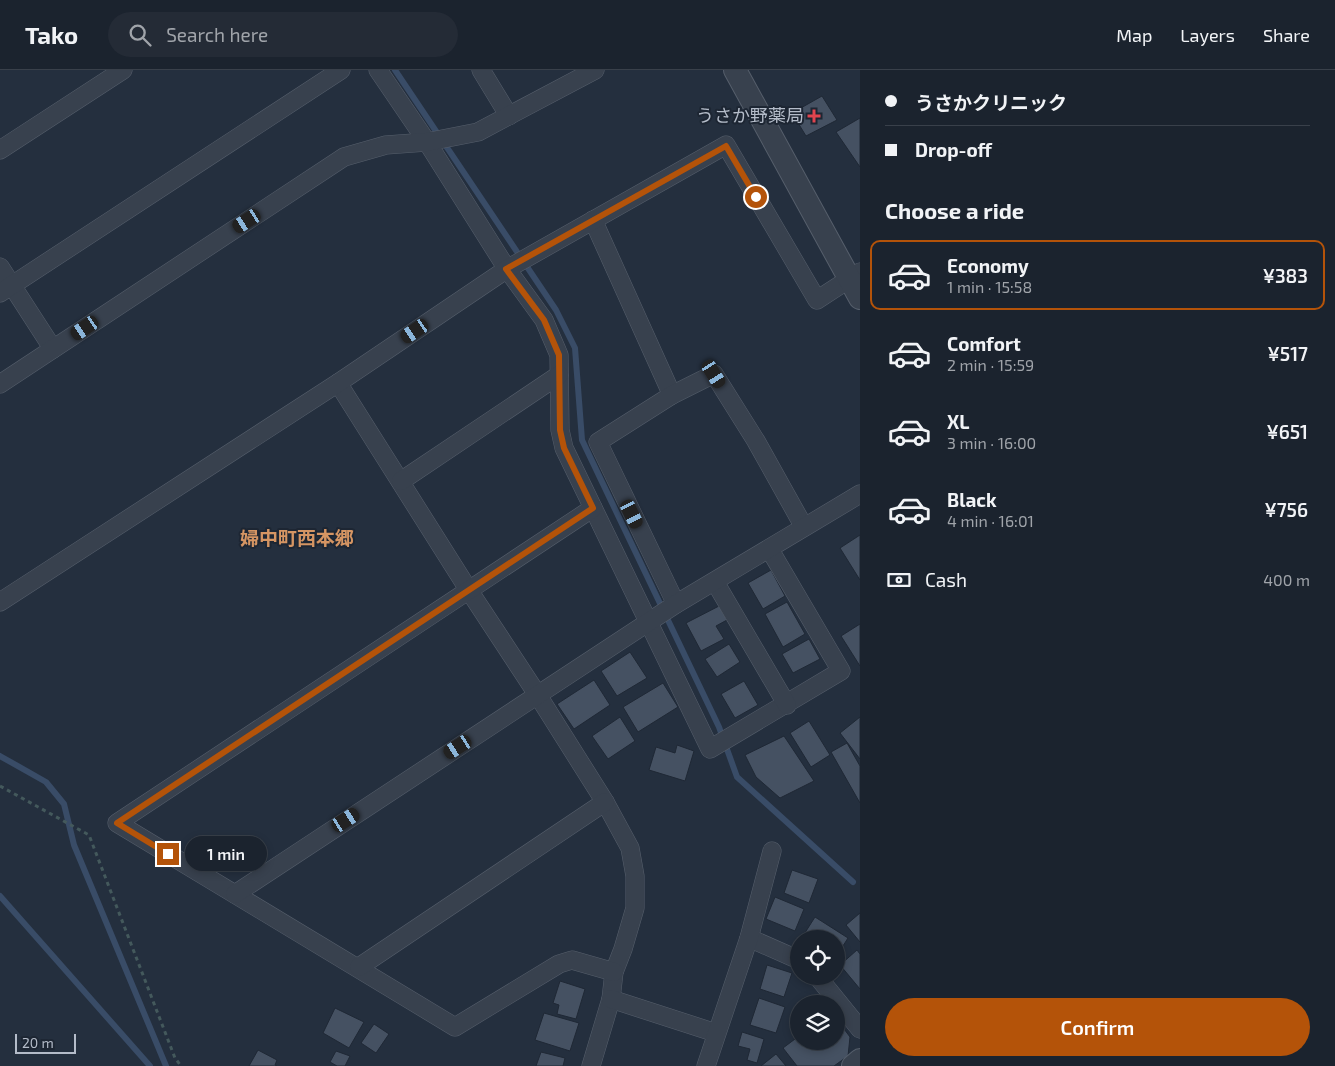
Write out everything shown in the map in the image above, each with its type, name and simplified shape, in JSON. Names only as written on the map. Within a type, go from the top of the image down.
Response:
[{"type":"street","points":[[0,150],[123,70]]},
{"type":"street","points":[[6,289],[341,70]]},
{"type":"street","points":[[378,70],[428,142],[506,269],[544,320],[559,355],[560,430],[564,448],[710,749],[841,671],[770,550]]},
{"type":"street","points":[[481,70],[509,116]]},
{"type":"street","points":[[0,384],[344,157],[386,145],[428,142],[478,132],[595,70]]},
{"type":"street","points":[[0,602],[338,383],[506,269],[726,146],[817,300],[856,283],[735,70]]},
{"type":"street","points":[[593,220],[672,396]]},
{"type":"street","points":[[0,267],[6,289],[53,349]]},
{"type":"street","points":[[676,604],[598,442],[672,396],[714,374],[756,441],[804,527]]},
{"type":"street","points":[[401,481],[559,375]]},
{"type":"street","points":[[338,383],[605,802],[630,848],[635,876],[635,908],[614,972],[612,999],[592,1066]]},
{"type":"street","points":[[235,894],[676,604],[770,550],[804,527],[860,494]]},
{"type":"street","points":[[593,508],[117,823],[456,1027],[559,964],[572,960],[614,972]]},
{"type":"street","points":[[715,582],[787,704]]},
{"type":"street","points":[[359,967],[605,802]]},
{"type":"street","points":[[706,1066],[749,938],[772,851]]},
{"type":"street","points":[[749,938],[790,956]]},
{"type":"street","points":[[824,985],[860,1030]]},
{"type":"street","points":[[612,999],[716,1034]]},
{"type":"street","points":[[853,1066],[860,1060]]},
{"type":"path","points":[[0,786],[89,835],[175,1058],[181,1066]]},
{"type":"building","name":"うさか野薬局","points":[[822,96],[837,120],[806,136],[792,113]]},
{"type":"building","points":[[860,118],[860,167],[836,132]]},
{"type":"building","points":[[860,535],[860,580],[840,548]]},
{"type":"building","points":[[771,570],[785,596],[763,609],[748,583]]},
{"type":"building","points":[[787,602],[805,634],[783,647],[765,614]]},
{"type":"building","points":[[719,606],[727,620],[716,626],[724,639],[701,651],[686,623]]},
{"type":"building","points":[[860,624],[860,666],[841,636]]},
{"type":"building","points":[[809,639],[820,659],[793,673],[782,654]]},
{"type":"building","points":[[729,644],[740,662],[717,677],[705,659]]},
{"type":"building","points":[[630,652],[647,678],[617,696],[601,671]]},
{"type":"building","points":[[594,680],[610,705],[574,729],[557,704]]},
{"type":"building","points":[[744,681],[758,705],[735,718],[721,694]]},
{"type":"building","points":[[663,683],[678,707],[638,732],[623,707]]},
{"type":"building","points":[[620,717],[635,741],[608,759],[592,736]]},
{"type":"building","points":[[860,717],[860,759],[840,733]]},
{"type":"building","points":[[809,721],[830,755],[811,767],[790,733]]},
{"type":"building","points":[[784,736],[814,781],[780,798],[756,777],[745,755]]},
{"type":"building","points":[[847,743],[860,766],[860,803],[831,752]]},
{"type":"building","points":[[677,745],[694,751],[685,781],[649,770],[656,747],[675,753]]},
{"type":"building","points":[[792,870],[818,879],[809,903],[784,893]]},
{"type":"building","points":[[775,897],[804,909],[795,930],[766,919]]},
{"type":"building","points":[[860,913],[860,942],[846,925]]},
{"type":"building","points":[[815,917],[835,930],[807,930]]},
{"type":"building","points":[[857,950],[860,954],[860,989],[845,971],[845,961]]},
{"type":"building","points":[[767,965],[790,972],[790,979],[784,997],[760,989]]},
{"type":"building","points":[[560,981],[585,989],[576,1019],[557,1014],[559,1005],[553,1003]]},
{"type":"building","points":[[759,998],[785,1007],[776,1033],[750,1025]]},
{"type":"building","points":[[335,1008],[364,1022],[349,1048],[323,1033]]},
{"type":"building","points":[[544,1013],[579,1023],[570,1051],[535,1040]]},
{"type":"building","points":[[374,1024],[389,1034],[376,1053],[361,1043]]},
{"type":"building","points":[[845,1030],[850,1037],[848,1056],[834,1066],[797,1066],[783,1048],[790,1043],[790,1050],[845,1050]]},
{"type":"building","points":[[742,1032],[764,1039],[757,1063],[747,1060],[750,1049],[738,1046]]},
{"type":"building","points":[[258,1050],[277,1060],[275,1065],[277,1066],[249,1066]]},
{"type":"building","points":[[336,1051],[350,1056],[345,1066],[337,1066],[330,1062]]},
{"type":"building","points":[[541,1052],[565,1058],[563,1066],[536,1066]]},
{"type":"building","points":[[776,1054],[786,1066],[761,1066]]},
{"type":"waterway","points":[[395,70],[556,310],[575,348],[582,440],[719,727],[737,777],[853,882]]},
{"type":"waterway","points":[[0,756],[46,782],[64,804],[74,845],[166,1066]]},
{"type":"waterway","points":[[0,896],[150,1066]]},
{"type":"place","name":"うさか野薬局","points":[[814,116]]},
{"type":"district","name":"婦中町西本郷","points":[[297,538]]},
{"type":"route","points":[[168,854],[117,823],[593,508],[564,448],[560,430],[559,355],[544,320],[506,269],[726,146],[756,197]]}]
